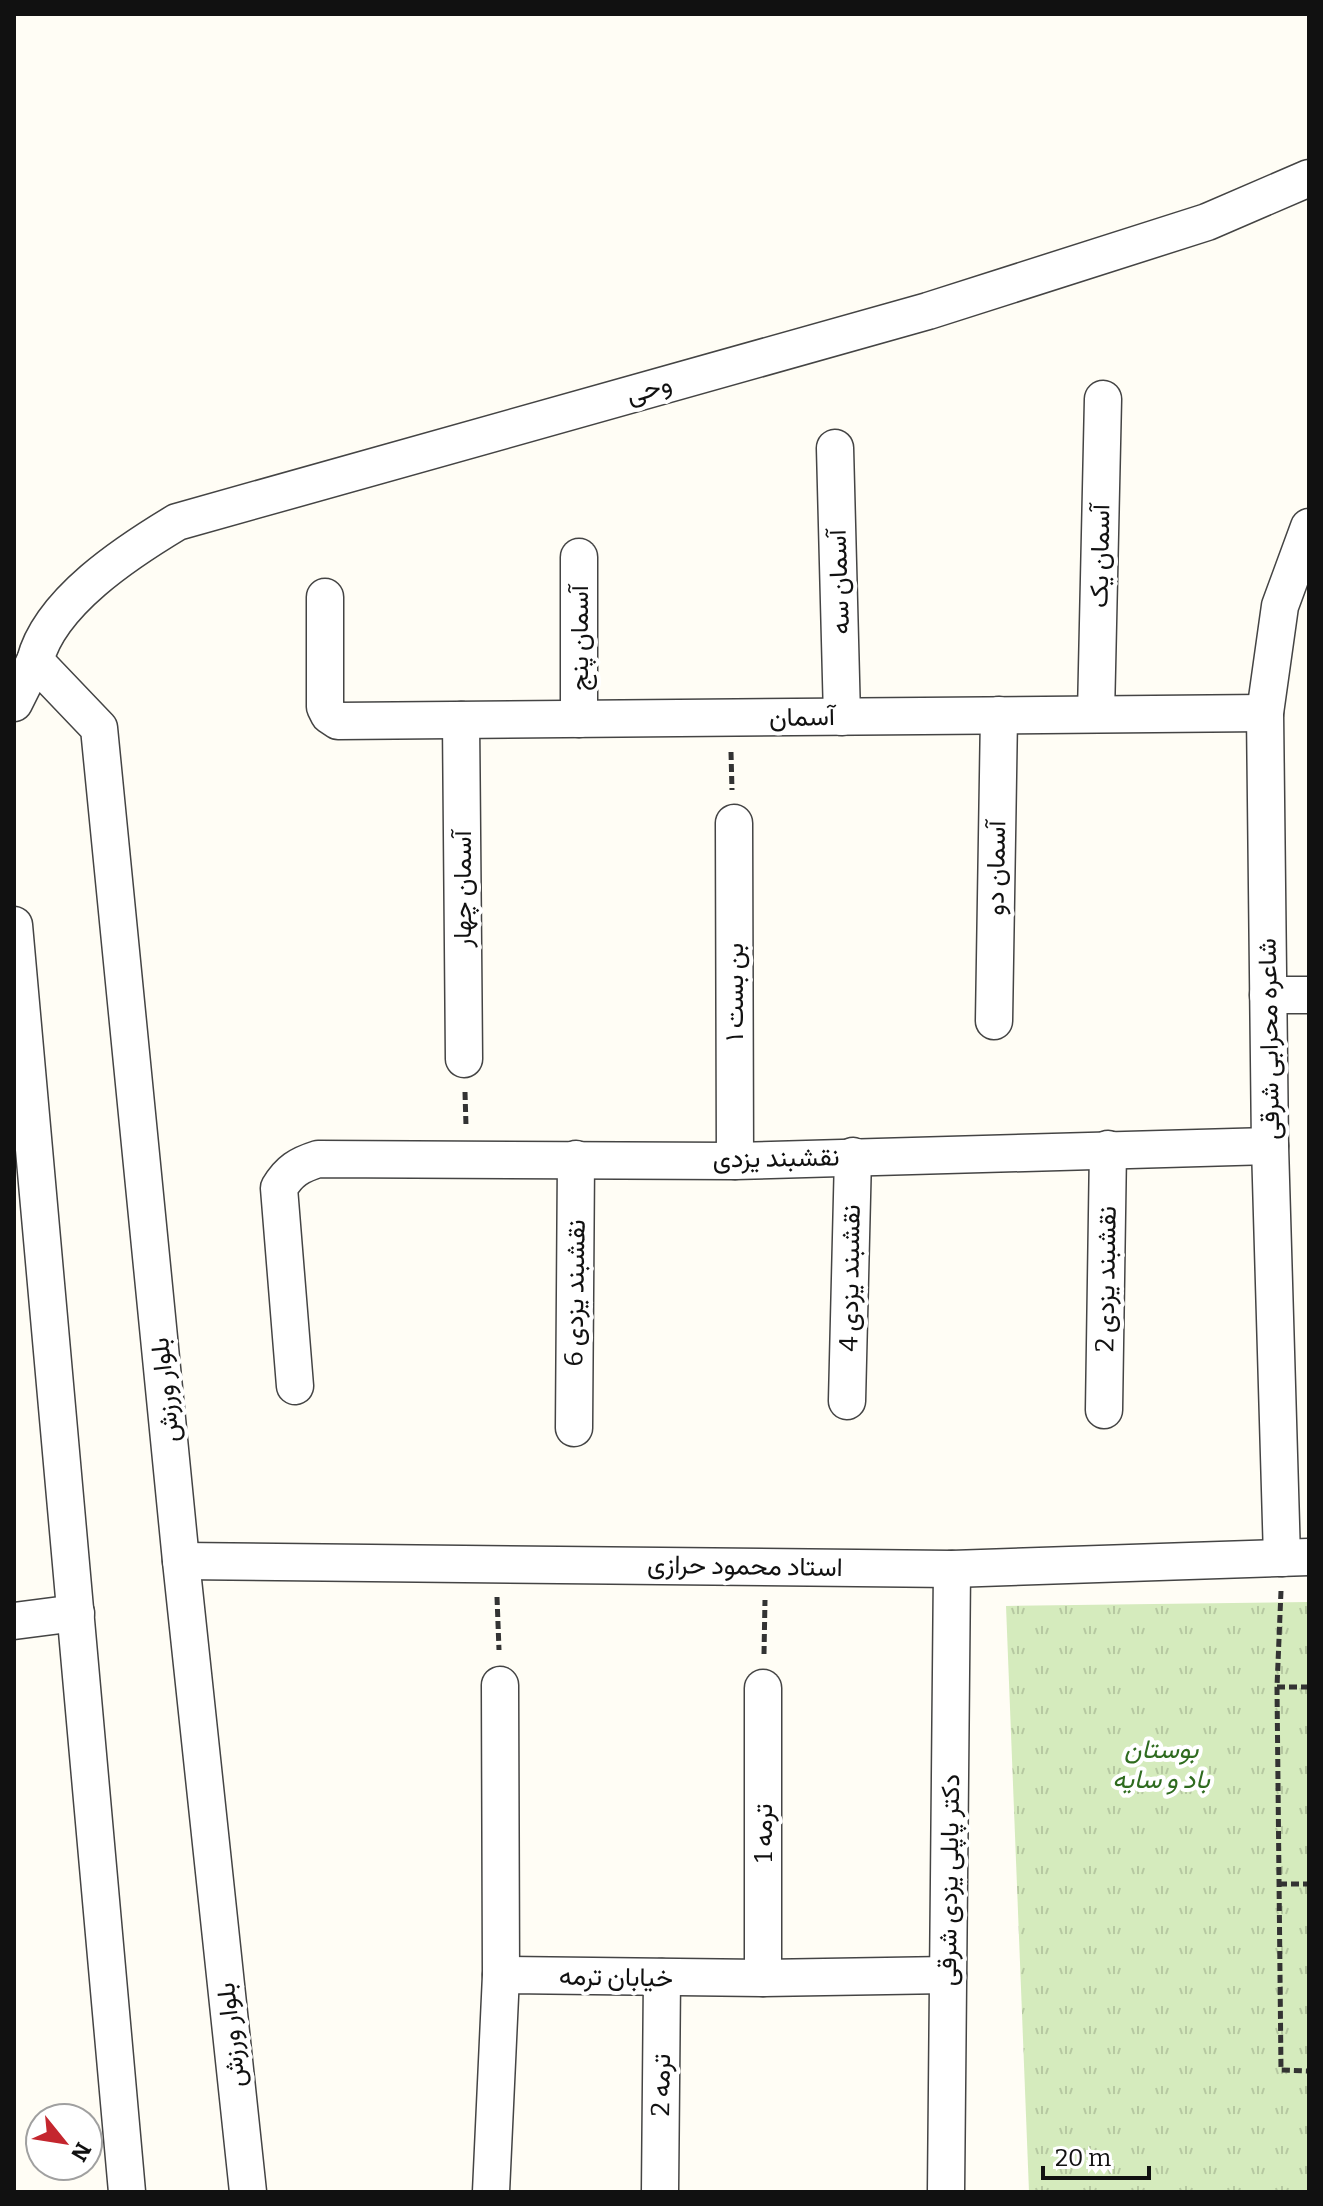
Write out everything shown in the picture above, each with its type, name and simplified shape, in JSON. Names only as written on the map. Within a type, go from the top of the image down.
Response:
[{"type":"street","name":"وحی","points":[[35,661],[47,630],[68,606],[140,544],[177,522],[928,311],[1207,222],[1309,178]]},
{"type":"street","name":"آسمان یک","points":[[1096,714],[1103,399]]},
{"type":"street","name":"آسمان سه","points":[[835,448],[842,717]]},
{"type":"street","name":"شاعره محرابی شرقی","points":[[1296,1558],[1270,1146],[1265,713],[1280,606],[1309,527]]},
{"type":"street","name":"آسمان پنج","points":[[579,557],[579,719]]},
{"type":"street","name":"آسمان","points":[[325,597],[325,707],[329,715],[338,721],[1265,713]]},
{"type":"street","points":[[14,703],[35,661]]},
{"type":"street","name":"بلوار ورزش","points":[[35,661],[99,728],[181,1561],[248,2192]]},
{"type":"street","name":"آسمان دو","points":[[994,1021],[999,715]]},
{"type":"street","name":"آسمان چهار","points":[[461,720],[464,1059]]},
{"type":"street","name":"بن بست ۱","points":[[734,823],[735,1161]]},
{"type":"street","points":[[14,925],[127,2192]]},
{"type":"street","points":[[1268,995],[1309,995]]},
{"type":"street","name":"نقشبند یزدی","points":[[295,1386],[279,1188],[287,1174],[300,1165],[318,1159],[735,1161],[1270,1146]]},
{"type":"street","name":"نقشبند یزدی 2","points":[[1104,1410],[1108,1149]]},
{"type":"street","name":"نقشبند یزدی 4","points":[[847,1401],[853,1156]]},
{"type":"street","name":"نقشبند یزدی 6","points":[[574,1428],[576,1159]]},
{"type":"street","name":"استاد محمود حرازی","points":[[181,1561],[952,1569],[1296,1558]]},
{"type":"street","name":"دکتر پاپلی یزدی شرقی","points":[[946,2192],[952,1569]]},
{"type":"street","points":[[14,1621],[76,1613]]},
{"type":"street","points":[[491,2192],[501,1975],[500,1685]]},
{"type":"street","name":"ترمه 1","points":[[763,1688],[763,1978]]},
{"type":"street","name":"خیابان ترمه","points":[[501,1975],[763,1978],[948,1975]]},
{"type":"street","name":"ترمه 2","points":[[660,2192],[662,1977]]},
{"type":"path","points":[[729,718],[734,823]]},
{"type":"path","points":[[464,1059],[467,1159]]},
{"type":"path","points":[[1296,1558],[1277,1687],[1281,2070],[1309,2071]]},
{"type":"path","points":[[495,1564],[500,1685]]},
{"type":"path","points":[[763,1688],[766,1567]]},
{"type":"path","points":[[1277,1687],[1309,1687]]},
{"type":"path","points":[[1279,1884],[1309,1884]]},
{"type":"green space","name":"بوستان باد و سایه","points":[[1309,1602],[1309,2192],[1029,2192],[1006,1606]]}]
